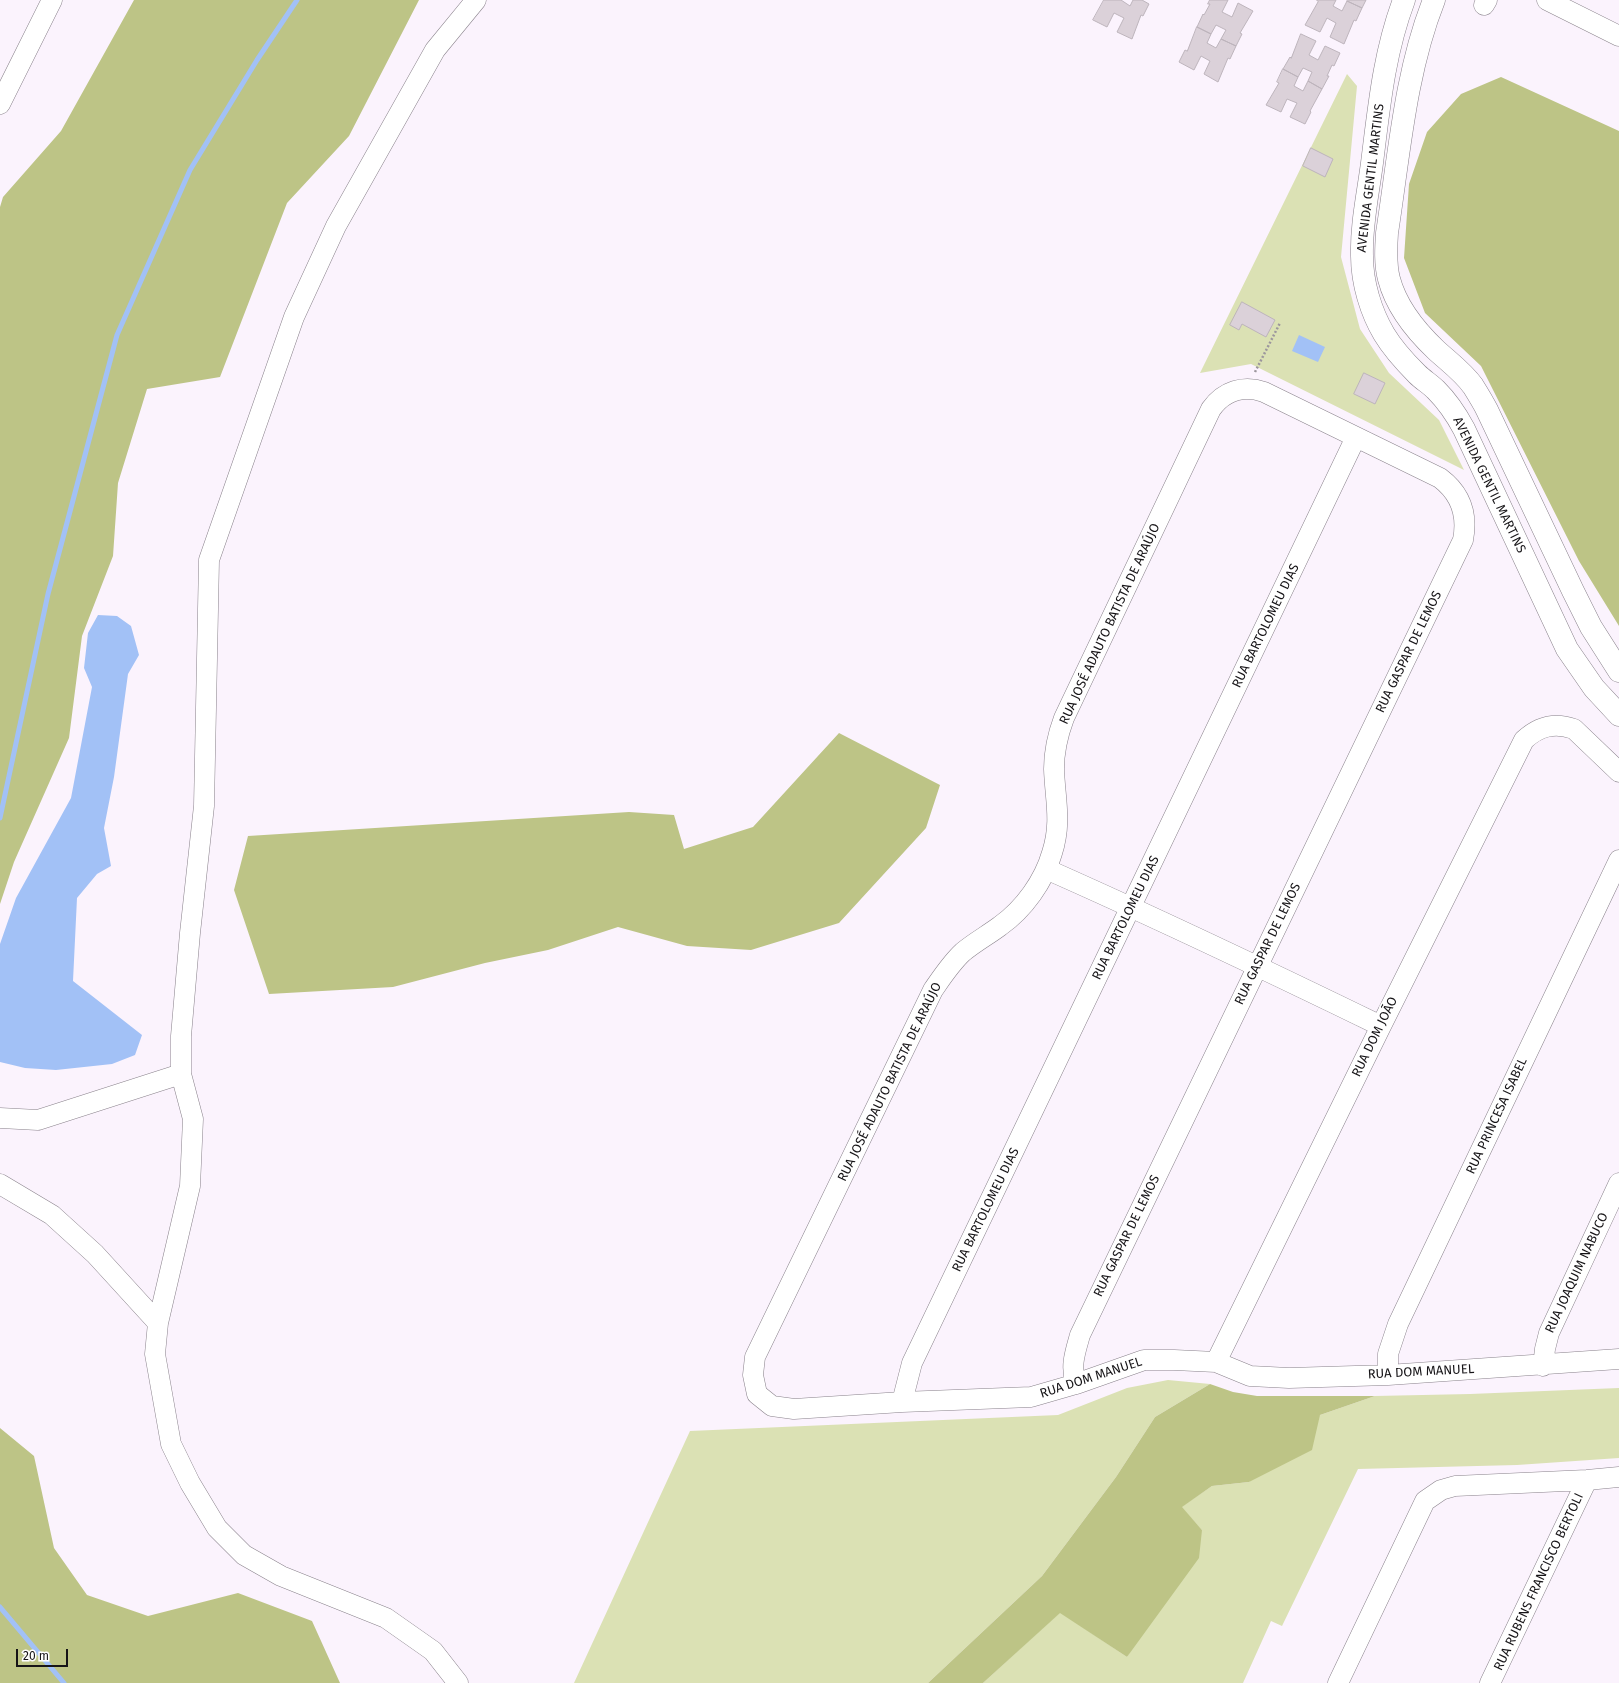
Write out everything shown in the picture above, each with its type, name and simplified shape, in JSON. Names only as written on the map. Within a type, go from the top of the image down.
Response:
[{"type":"main road","name":"AVENIDA GENTIL MARTINS","points":[[1404,0],[1396,22],[1383,77],[1362,244],[1365,284],[1373,310],[1384,334],[1400,356],[1418,375],[1435,389],[1451,407],[1464,429],[1568,649],[1594,688],[1619,715]]},
{"type":"main road","name":"AVENIDA GENTIL MARTINS","points":[[1434,0],[1423,28],[1410,83],[1387,233],[1386,256],[1389,279],[1396,298],[1407,317],[1420,334],[1473,386],[1487,410],[1572,591],[1591,627],[1619,671]]},
{"type":"main road","points":[[1396,22],[1408,20],[1419,24],[1423,28]]},
{"type":"main road","points":[[1383,77],[1394,83],[1410,83]]},
{"type":"street","points":[[0,104],[52,0]]},
{"type":"street","points":[[458,1683],[433,1651],[386,1618],[281,1576],[244,1555],[217,1528],[190,1483],[171,1444],[155,1354],[158,1323],[190,1186],[193,1119],[181,1074],[183,1012],[204,806],[209,560],[294,317],[336,226],[435,50],[476,0]]},
{"type":"street","points":[[1547,0],[1619,36]]},
{"type":"street","points":[[1243,389],[1264,392],[1356,437]]},
{"type":"street","name":"RUA JOSÉ ADAUTO BATISTA DE ARAÚJO","points":[[757,1394],[753,1375],[755,1357],[933,990],[946,970],[962,953],[1018,911],[1032,894],[1046,869],[1052,853],[1057,830],[1058,807],[1054,768],[1055,751],[1058,734],[1064,718],[1211,409],[1226,395],[1243,389]]},
{"type":"street","name":"RUA GASPAR DE LEMOS","points":[[1076,1384],[1072,1372],[1074,1353],[1080,1335],[1463,540],[1465,522],[1461,505],[1453,490],[1440,478],[1356,437]]},
{"type":"street","name":"RUA BARTOLOMEU DIAS","points":[[902,1402],[912,1363],[1356,437]]},
{"type":"street","name":"RUA DOM JOÃO","points":[[1216,1362],[1381,1026],[1524,740],[1535,731],[1549,726],[1561,726],[1574,729],[1619,772]]},
{"type":"street","name":"RUA PRINCESA ISABEL","points":[[1388,1375],[1388,1354],[1398,1324],[1619,860]]},
{"type":"street","points":[[1046,869],[1132,906],[1381,1026]]},
{"type":"street","points":[[0,1118],[38,1120],[181,1074]]},
{"type":"street","name":"RUA JOAQUIM NABUCO","points":[[1543,1366],[1549,1333],[1619,1183]]},
{"type":"street","points":[[0,1184],[52,1215],[95,1254],[158,1323]]},
{"type":"street","name":"RUA DOM MANUEL","points":[[757,1394],[772,1406],[794,1409],[902,1402],[1031,1397],[1076,1384],[1144,1360],[1216,1362],[1250,1376],[1289,1378],[1388,1375],[1619,1360]]},
{"type":"street","points":[[1338,1683],[1425,1501],[1440,1490],[1455,1486],[1587,1480],[1619,1477]]},
{"type":"street","name":"RUA RUBENS FRANCISCO BERTOLI","points":[[1490,1683],[1587,1480]]},
{"type":"path","points":[[1243,389],[1280,323]]},
{"type":"green space","points":[[134,0],[419,0],[349,136],[287,203],[220,377],[147,389],[118,483],[113,556],[82,636],[69,738],[14,862],[0,904],[0,207],[3,197],[61,131]]},
{"type":"green space","points":[[1347,74],[1357,86],[1341,257],[1360,329],[1389,373],[1439,420],[1464,470],[1251,364],[1200,373]]},
{"type":"green space","points":[[1501,77],[1619,131],[1619,626],[1579,561],[1481,366],[1425,313],[1404,258],[1409,184],[1427,132],[1461,94]]},
{"type":"green space","points":[[839,733],[940,785],[926,828],[839,923],[751,950],[687,946],[618,927],[548,950],[485,963],[393,987],[269,994],[234,890],[248,836],[629,812],[674,815],[684,849],[753,827]]},
{"type":"green space","points":[[1168,1380],[1210,1384],[1155,1417],[1116,1477],[1042,1576],[928,1683],[574,1683],[690,1431],[1058,1415],[1127,1388]]},
{"type":"green space","points":[[1210,1384],[1233,1392],[1257,1396],[1375,1396],[1320,1415],[1312,1450],[1249,1482],[1212,1486],[1182,1507],[1202,1530],[1199,1558],[1127,1657],[1060,1613],[983,1683],[928,1683],[1042,1576],[1116,1477],[1155,1417]]},
{"type":"green space","points":[[1619,1388],[1619,1458],[1517,1465],[1358,1469],[1282,1626],[1271,1621],[1243,1683],[983,1683],[1060,1612],[1127,1657],[1202,1530],[1181,1507],[1212,1486],[1249,1482],[1320,1415],[1375,1396]]},
{"type":"green space","points":[[0,1428],[34,1456],[54,1548],[87,1595],[148,1616],[238,1593],[312,1621],[340,1683],[0,1683]]},
{"type":"water","points":[[1299,335],[1325,347],[1318,362],[1292,351]]},
{"type":"water","points":[[98,615],[117,616],[131,626],[139,655],[128,674],[114,777],[104,828],[111,866],[97,874],[77,898],[73,981],[142,1035],[135,1055],[112,1064],[56,1070],[25,1068],[0,1062],[0,944],[16,898],[71,798],[92,687],[84,668],[88,633]]},
{"type":"building","points":[[1104,0],[1121,0],[1130,6],[1133,0],[1142,0],[1149,4],[1143,16],[1141,15],[1132,39],[1117,32],[1124,18],[1114,13],[1107,27],[1093,20]]},
{"type":"building","points":[[1210,0],[1228,0],[1222,12],[1232,17],[1238,3],[1253,11],[1240,33],[1242,34],[1236,46],[1221,39],[1226,30],[1216,25],[1211,34],[1197,27],[1210,4],[1208,4]]},
{"type":"building","points":[[1317,0],[1336,0],[1333,6],[1342,11],[1347,1],[1362,8],[1356,21],[1354,20],[1344,44],[1330,37],[1336,23],[1327,18],[1320,32],[1305,25],[1318,2]]},
{"type":"building","points":[[1366,0],[1362,8],[1347,1]]},
{"type":"building","points":[[1197,27],[1211,34],[1207,43],[1216,48],[1221,39],[1236,46],[1230,59],[1228,58],[1218,82],[1204,74],[1210,61],[1201,56],[1194,70],[1179,62],[1185,50],[1187,51]]},
{"type":"building","points":[[1301,34],[1316,41],[1309,55],[1318,60],[1325,46],[1340,53],[1334,66],[1332,65],[1327,76],[1329,76],[1322,89],[1308,81],[1312,72],[1303,68],[1298,77],[1283,69],[1290,57],[1291,58]]},
{"type":"building","points":[[1283,69],[1298,77],[1294,86],[1303,91],[1308,81],[1322,89],[1305,124],[1290,117],[1297,103],[1287,99],[1281,112],[1266,105],[1279,83],[1277,82]]},
{"type":"building","points":[[1311,148],[1333,159],[1325,177],[1303,166]]},
{"type":"building","points":[[1242,302],[1275,320],[1266,337],[1242,324],[1239,330],[1230,325]]},
{"type":"building","points":[[1364,373],[1385,383],[1375,404],[1354,394]]},
{"type":"waterway","points":[[0,818],[48,594],[117,335],[190,170],[257,60],[297,0]]},
{"type":"waterway","points":[[0,1607],[64,1683]]}]
